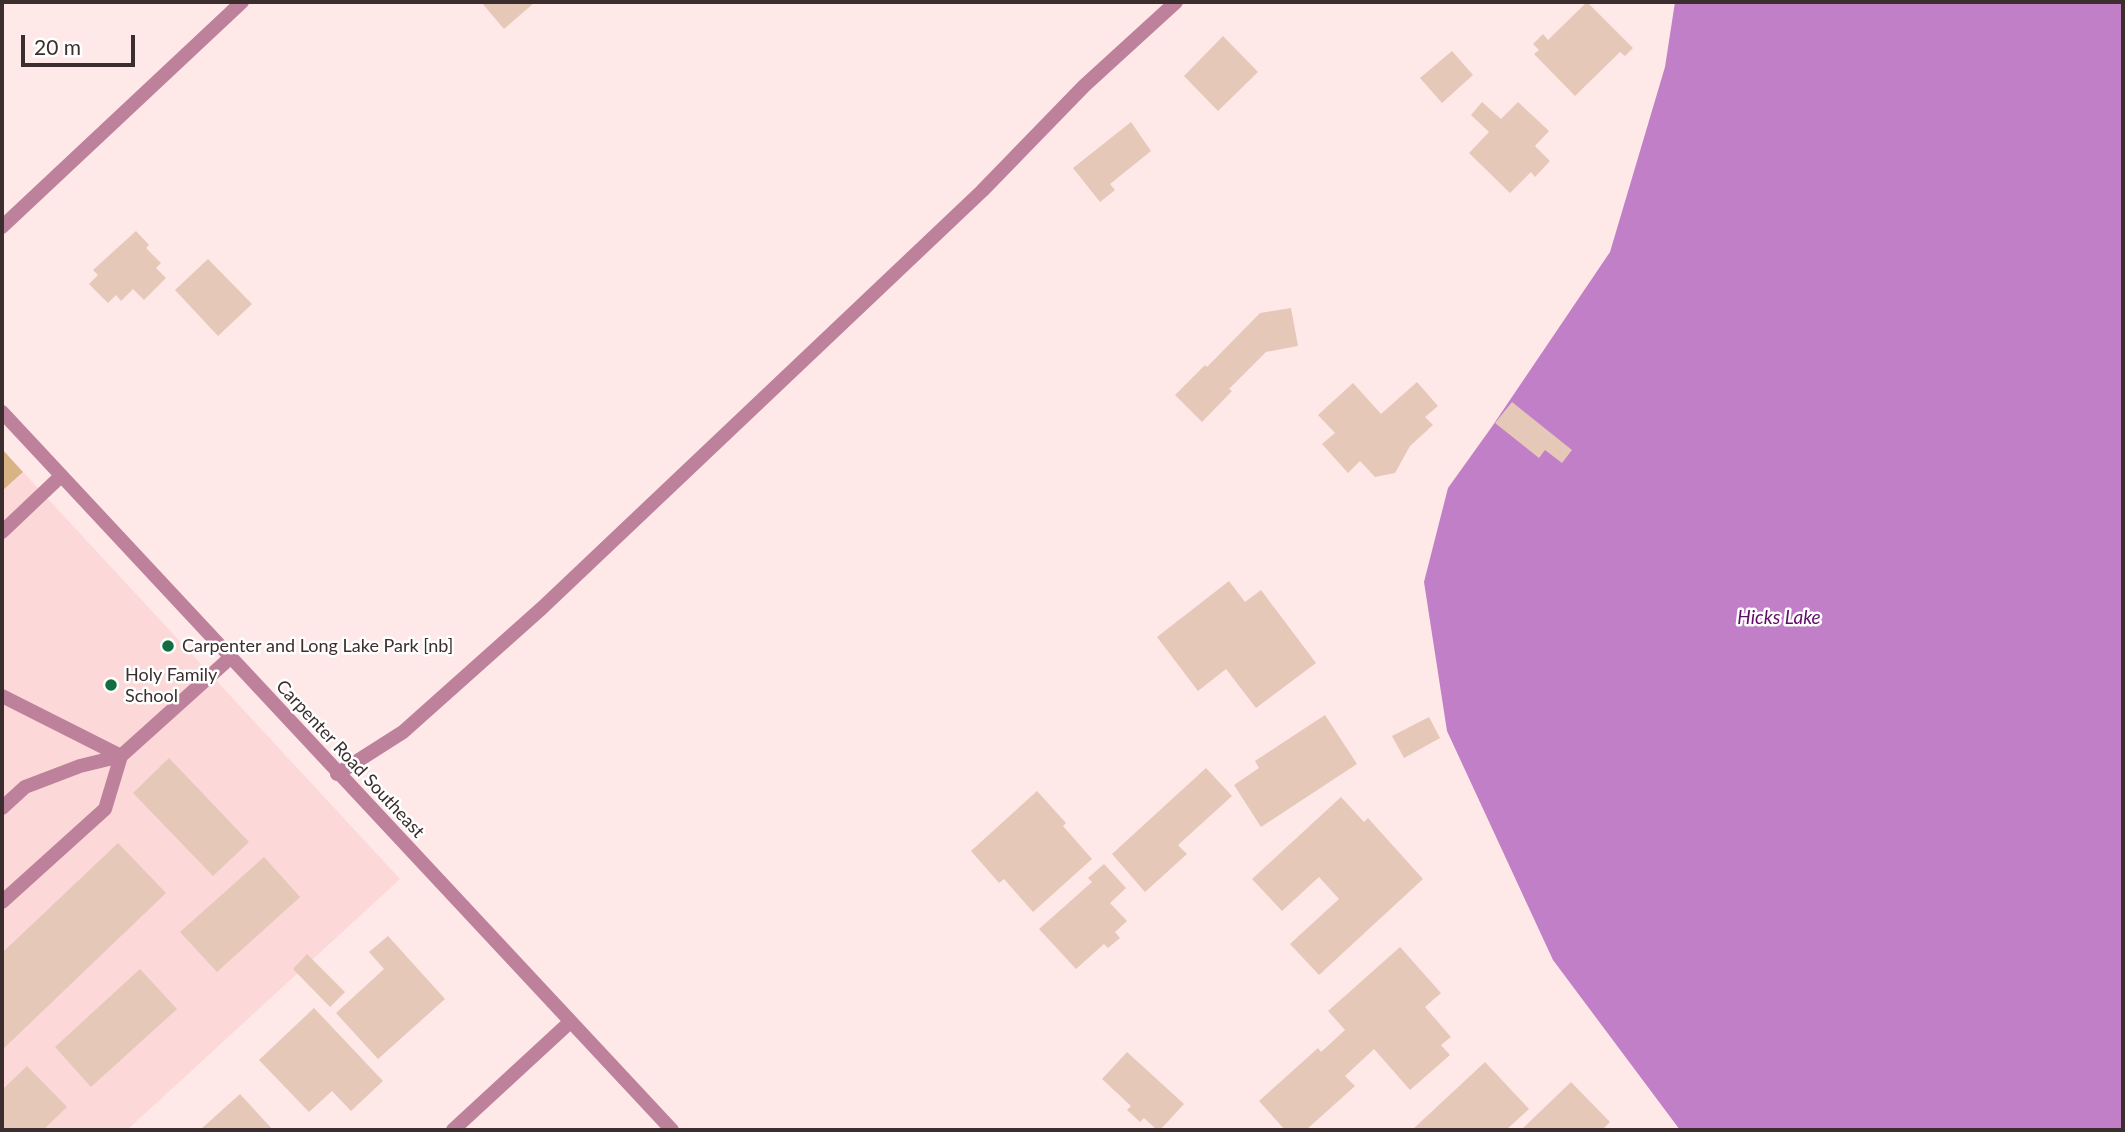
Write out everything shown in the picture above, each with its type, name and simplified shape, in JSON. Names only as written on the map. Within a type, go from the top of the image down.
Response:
[{"type":"street","points":[[2,227],[242,2]]},
{"type":"street","points":[[337,774],[403,732],[542,608],[982,191],[1084,86],[1176,2]]},
{"type":"street","name":"Carpenter Road Southeast","points":[[2,412],[671,1130]]},
{"type":"street","points":[[2,532],[61,476]]},
{"type":"street","points":[[2,808],[25,787],[80,766],[121,756],[230,658]]},
{"type":"street","points":[[2,696],[121,756]]},
{"type":"street","points":[[2,902],[105,809],[121,756]]},
{"type":"street","points":[[453,1130],[569,1023]]},
{"type":"shaded area","points":[[2,449],[23,472],[2,491]]},
{"type":"shaded area","name":"Holy Family School","points":[[23,472],[400,879],[127,1130],[2,1130],[2,491]]},
{"type":"water","name":"Hicks Lake","points":[[1675,2],[2123,2],[2123,1130],[1680,1130],[1553,960],[1447,731],[1424,582],[1448,488],[1610,252],[1665,67]]},
{"type":"building","points":[[481,2],[535,2],[504,29]]},
{"type":"building","points":[[1587,2],[1633,48],[1625,56],[1620,52],[1575,96],[1534,54],[1539,50],[1533,44],[1543,34],[1548,40]]},
{"type":"building","points":[[1223,36],[1258,72],[1218,111],[1184,76]]},
{"type":"building","points":[[1452,51],[1473,75],[1442,103],[1420,78]]},
{"type":"building","points":[[1482,102],[1501,119],[1518,102],[1549,131],[1535,146],[1550,161],[1535,177],[1531,172],[1510,193],[1469,153],[1489,132],[1471,115]]},
{"type":"building","points":[[1131,122],[1151,151],[1110,184],[1115,190],[1100,202],[1073,168]]},
{"type":"building","points":[[136,231],[149,245],[146,248],[161,263],[156,268],[166,278],[144,300],[133,289],[121,301],[116,295],[108,303],[89,284],[98,275],[93,270]]},
{"type":"building","points":[[208,259],[252,304],[218,336],[175,290]]},
{"type":"building","points":[[1291,308],[1298,346],[1266,352],[1229,389],[1232,391],[1202,422],[1175,395],[1260,313]]},
{"type":"building","points":[[1417,382],[1438,406],[1425,417],[1433,425],[1410,446],[1395,473],[1375,477],[1360,461],[1348,473],[1322,444],[1335,433],[1318,415],[1353,383],[1381,414]]},
{"type":"building","points":[[1512,402],[1572,450],[1562,463],[1545,450],[1539,458],[1495,423]]},
{"type":"building","points":[[1229,581],[1245,602],[1261,590],[1316,663],[1256,708],[1226,669],[1198,691],[1157,637]]},
{"type":"building","points":[[1325,715],[1357,764],[1261,827],[1234,785],[1259,768],[1255,761]]},
{"type":"building","points":[[1429,717],[1440,738],[1404,758],[1392,736]]},
{"type":"building","points":[[169,758],[249,842],[213,876],[133,793]]},
{"type":"building","points":[[1206,768],[1232,796],[1178,845],[1187,854],[1145,892],[1112,854]]},
{"type":"building","points":[[1037,791],[1066,823],[1063,826],[1092,859],[1033,912],[1004,879],[999,883],[971,851]]},
{"type":"building","points":[[1341,797],[1364,822],[1368,818],[1423,879],[1319,975],[1290,944],[1339,899],[1319,877],[1282,911],[1252,879]]},
{"type":"building","points":[[118,843],[166,893],[2,1050],[2,953]]},
{"type":"building","points":[[264,857],[300,897],[217,972],[180,932]]},
{"type":"building","points":[[1104,864],[1126,888],[1110,903],[1127,921],[1115,932],[1120,938],[1108,948],[1104,944],[1076,969],[1039,929],[1092,882],[1088,878]]},
{"type":"building","points":[[388,936],[445,999],[378,1059],[336,1013],[384,969],[369,952]]},
{"type":"building","points":[[1400,947],[1441,993],[1425,1007],[1451,1037],[1441,1045],[1450,1055],[1410,1090],[1374,1049],[1345,1076],[1355,1086],[1306,1130],[1285,1130],[1259,1101],[1318,1048],[1321,1052],[1345,1030],[1328,1011]]},
{"type":"building","points":[[307,954],[345,992],[330,1007],[293,969]]},
{"type":"building","points":[[140,969],[177,1009],[91,1087],[55,1047]]},
{"type":"building","points":[[314,1008],[383,1081],[351,1111],[332,1091],[309,1112],[259,1060]]},
{"type":"building","points":[[1127,1052],[1184,1104],[1160,1130],[1144,1118],[1140,1122],[1127,1110],[1131,1106],[1102,1079]]},
{"type":"building","points":[[1485,1062],[1529,1109],[1506,1130],[1412,1130]]},
{"type":"building","points":[[27,1066],[67,1107],[43,1130],[2,1130],[2,1090]]},
{"type":"building","points":[[1571,1082],[1610,1122],[1602,1130],[1521,1130]]},
{"type":"building","points":[[240,1094],[273,1130],[200,1130]]},
{"type":"place","name":"Carpenter and Long Lake Park [nb]","points":[[168,646]]},
{"type":"place","name":"Holy Family School","points":[[111,685]]}]
